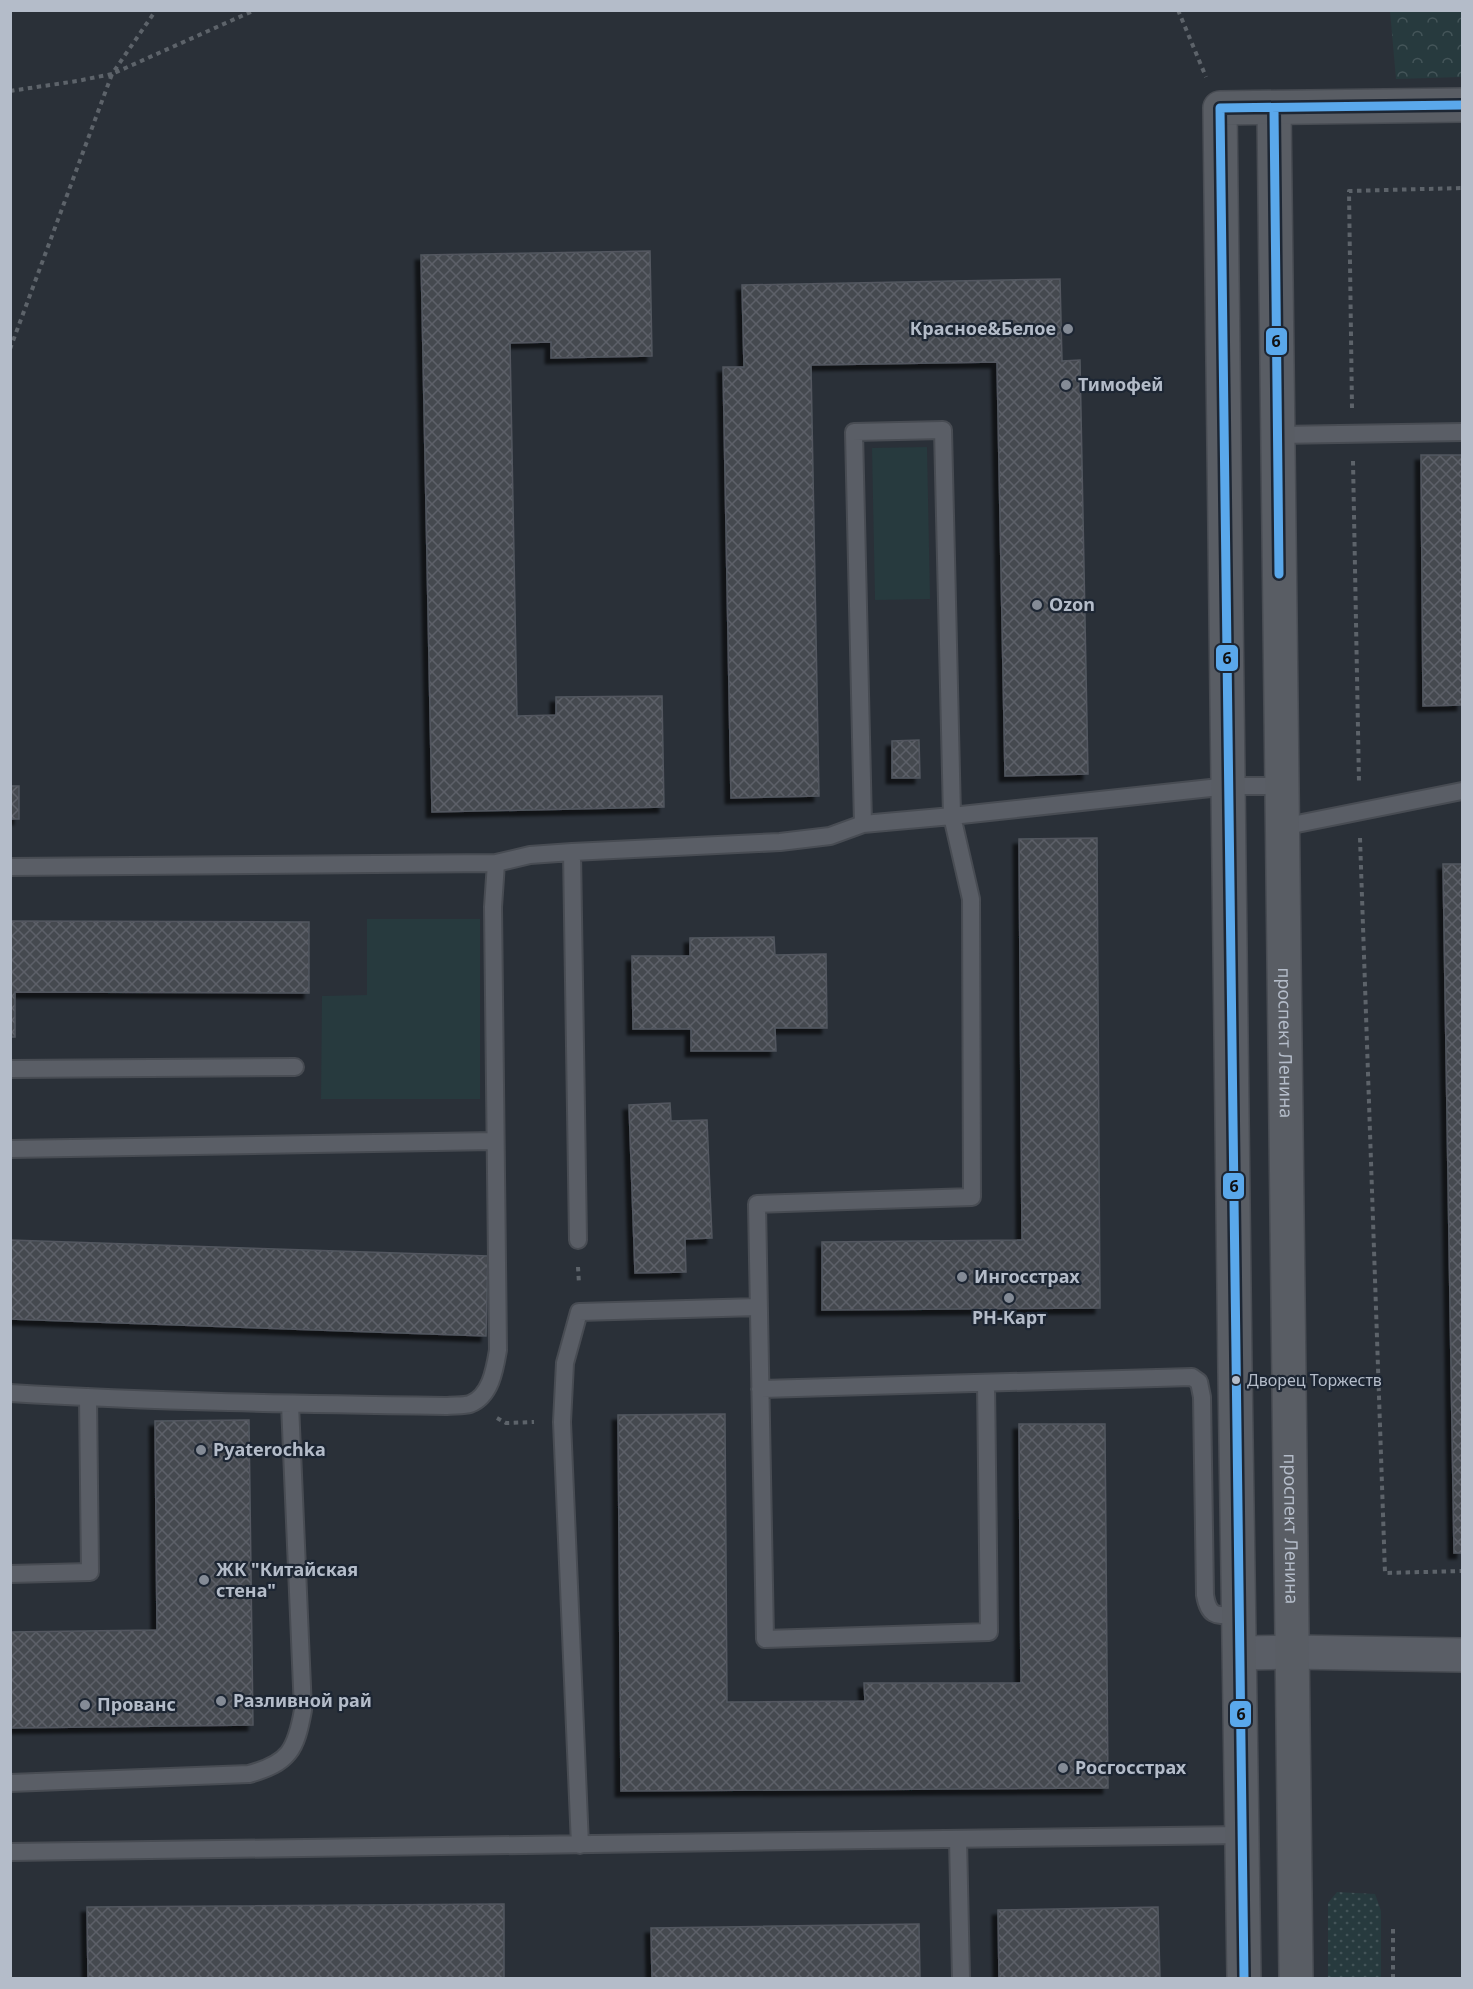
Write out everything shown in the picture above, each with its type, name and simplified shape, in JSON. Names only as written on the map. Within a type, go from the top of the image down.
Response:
[{"type":"main road","points":[[1244,1978],[1220,108],[1462,105]]},
{"type":"main road","name":"проспект Ленина","points":[[1274,109],[1296,1978]]},
{"type":"street","points":[[1240,1653],[1462,1655]]},
{"type":"lane","points":[[863,824],[854,432],[943,430],[952,816],[971,899],[972,1197],[757,1204],[765,1639],[989,1632],[986,1383]]},
{"type":"lane","points":[[1278,435],[1462,432]]},
{"type":"lane","points":[[10,867],[496,863],[530,855],[780,842],[830,836],[863,824],[1229,786],[1281,786]]},
{"type":"lane","points":[[1282,827],[1462,791]]},
{"type":"lane","points":[[572,852],[578,1240]]},
{"type":"lane","points":[[10,1392],[88,1398],[446,1406],[470,1404],[482,1396],[494,1373],[498,1350],[493,907],[496,863]]},
{"type":"lane","points":[[10,1069],[295,1067]]},
{"type":"lane","points":[[10,1149],[495,1141]]},
{"type":"lane","points":[[580,1845],[562,1422],[565,1363],[579,1312],[758,1307]]},
{"type":"lane","points":[[760,1389],[1192,1377],[1199,1382],[1202,1397],[1207,1608],[1218,1615],[1239,1615]]},
{"type":"lane","points":[[10,1574],[90,1572],[88,1398]]},
{"type":"lane","points":[[10,1783],[249,1774],[270,1768],[289,1754],[298,1736],[303,1710],[290,1404]]},
{"type":"lane","points":[[10,1852],[1242,1835]]},
{"type":"lane","points":[[958,1839],[961,1978]]},
{"type":"path","points":[[10,349],[112,74],[156,10]]},
{"type":"path","points":[[10,91],[112,74],[255,10]]},
{"type":"path","points":[[1178,10],[1220,108]]},
{"type":"path","points":[[1462,188],[1349,191],[1359,812],[1385,1573],[1462,1571]]},
{"type":"path","points":[[578,1240],[579,1312]]},
{"type":"path","points":[[1393,1929],[1393,1978]]},
{"type":"green space","points":[[1390,11],[1462,11],[1462,77],[1396,79]]},
{"type":"green space","points":[[927,447],[930,599],[875,600],[872,448]]},
{"type":"green space","points":[[367,919],[480,919],[480,1099],[321,1099],[322,996],[367,995]]},
{"type":"green space","points":[[1337,1892],[1375,1894],[1381,1911],[1381,1978],[1328,1978],[1328,1903]]},
{"type":"building","points":[[650,251],[652,356],[551,358],[551,342],[510,343],[517,716],[556,715],[556,697],[662,696],[664,807],[432,812],[421,255]]},
{"type":"building","points":[[1060,279],[1062,361],[1080,360],[1088,774],[1005,776],[997,362],[811,365],[819,796],[731,798],[723,367],[744,367],[742,285]]},
{"type":"building","points":[[1421,455],[1462,455],[1462,705],[1423,706]]},
{"type":"building","points":[[919,740],[920,778],[892,778],[892,741]]},
{"type":"building","points":[[10,786],[19,786],[19,819],[10,819]]},
{"type":"building","points":[[1097,838],[1100,1308],[822,1310],[822,1242],[1022,1240],[1019,839]]},
{"type":"building","points":[[1443,864],[1462,864],[1462,1553],[1454,1553]]},
{"type":"building","points":[[10,921],[309,922],[309,993],[15,992],[15,1037],[10,1037]]},
{"type":"building","points":[[774,937],[775,955],[826,954],[827,1028],[775,1028],[776,1051],[691,1051],[691,1029],[633,1029],[632,956],[690,956],[690,938]]},
{"type":"building","points":[[670,1103],[671,1121],[707,1120],[712,1238],[685,1239],[686,1272],[635,1273],[629,1105]]},
{"type":"building","points":[[10,1240],[488,1256],[486,1336],[10,1319]]},
{"type":"building","points":[[725,1414],[727,1702],[865,1701],[864,1683],[1021,1683],[1019,1424],[1105,1424],[1108,1788],[621,1791],[618,1415]]},
{"type":"building","name":"ЖК \"Китайская стена\"","points":[[249,1420],[253,1725],[10,1728],[10,1632],[157,1630],[155,1421]]},
{"type":"building","points":[[504,1904],[504,1978],[88,1978],[87,1907]]},
{"type":"building","points":[[1158,1907],[1160,1978],[999,1978],[998,1910]]},
{"type":"building","points":[[919,1924],[920,1978],[652,1978],[651,1928]]},
{"type":"transit line","name":"6","points":[[1244,1978],[1220,108],[1462,105]]},
{"type":"transit line","name":"6","points":[[1274,109],[1279,574]]},
{"type":"place","name":"Красное&Белое","points":[[1068,329]]},
{"type":"place","name":"Тимофей","points":[[1066,385]]},
{"type":"place","name":"Ozon","points":[[1037,605]]},
{"type":"place","name":"Ингосстрах","points":[[962,1277]]},
{"type":"place","name":"РН-Карт","points":[[1009,1298]]},
{"type":"place","name":"Дворец Торжеств","points":[[1236,1380]]},
{"type":"place","name":"Pyaterochka","points":[[201,1450]]},
{"type":"place","name":"ЖК \"Китайская стена\"","points":[[204,1580]]},
{"type":"place","name":"Разливной рай","points":[[221,1701]]},
{"type":"place","name":"Прованс","points":[[85,1705]]},
{"type":"place","name":"Росгосстрах","points":[[1063,1768]]}]
